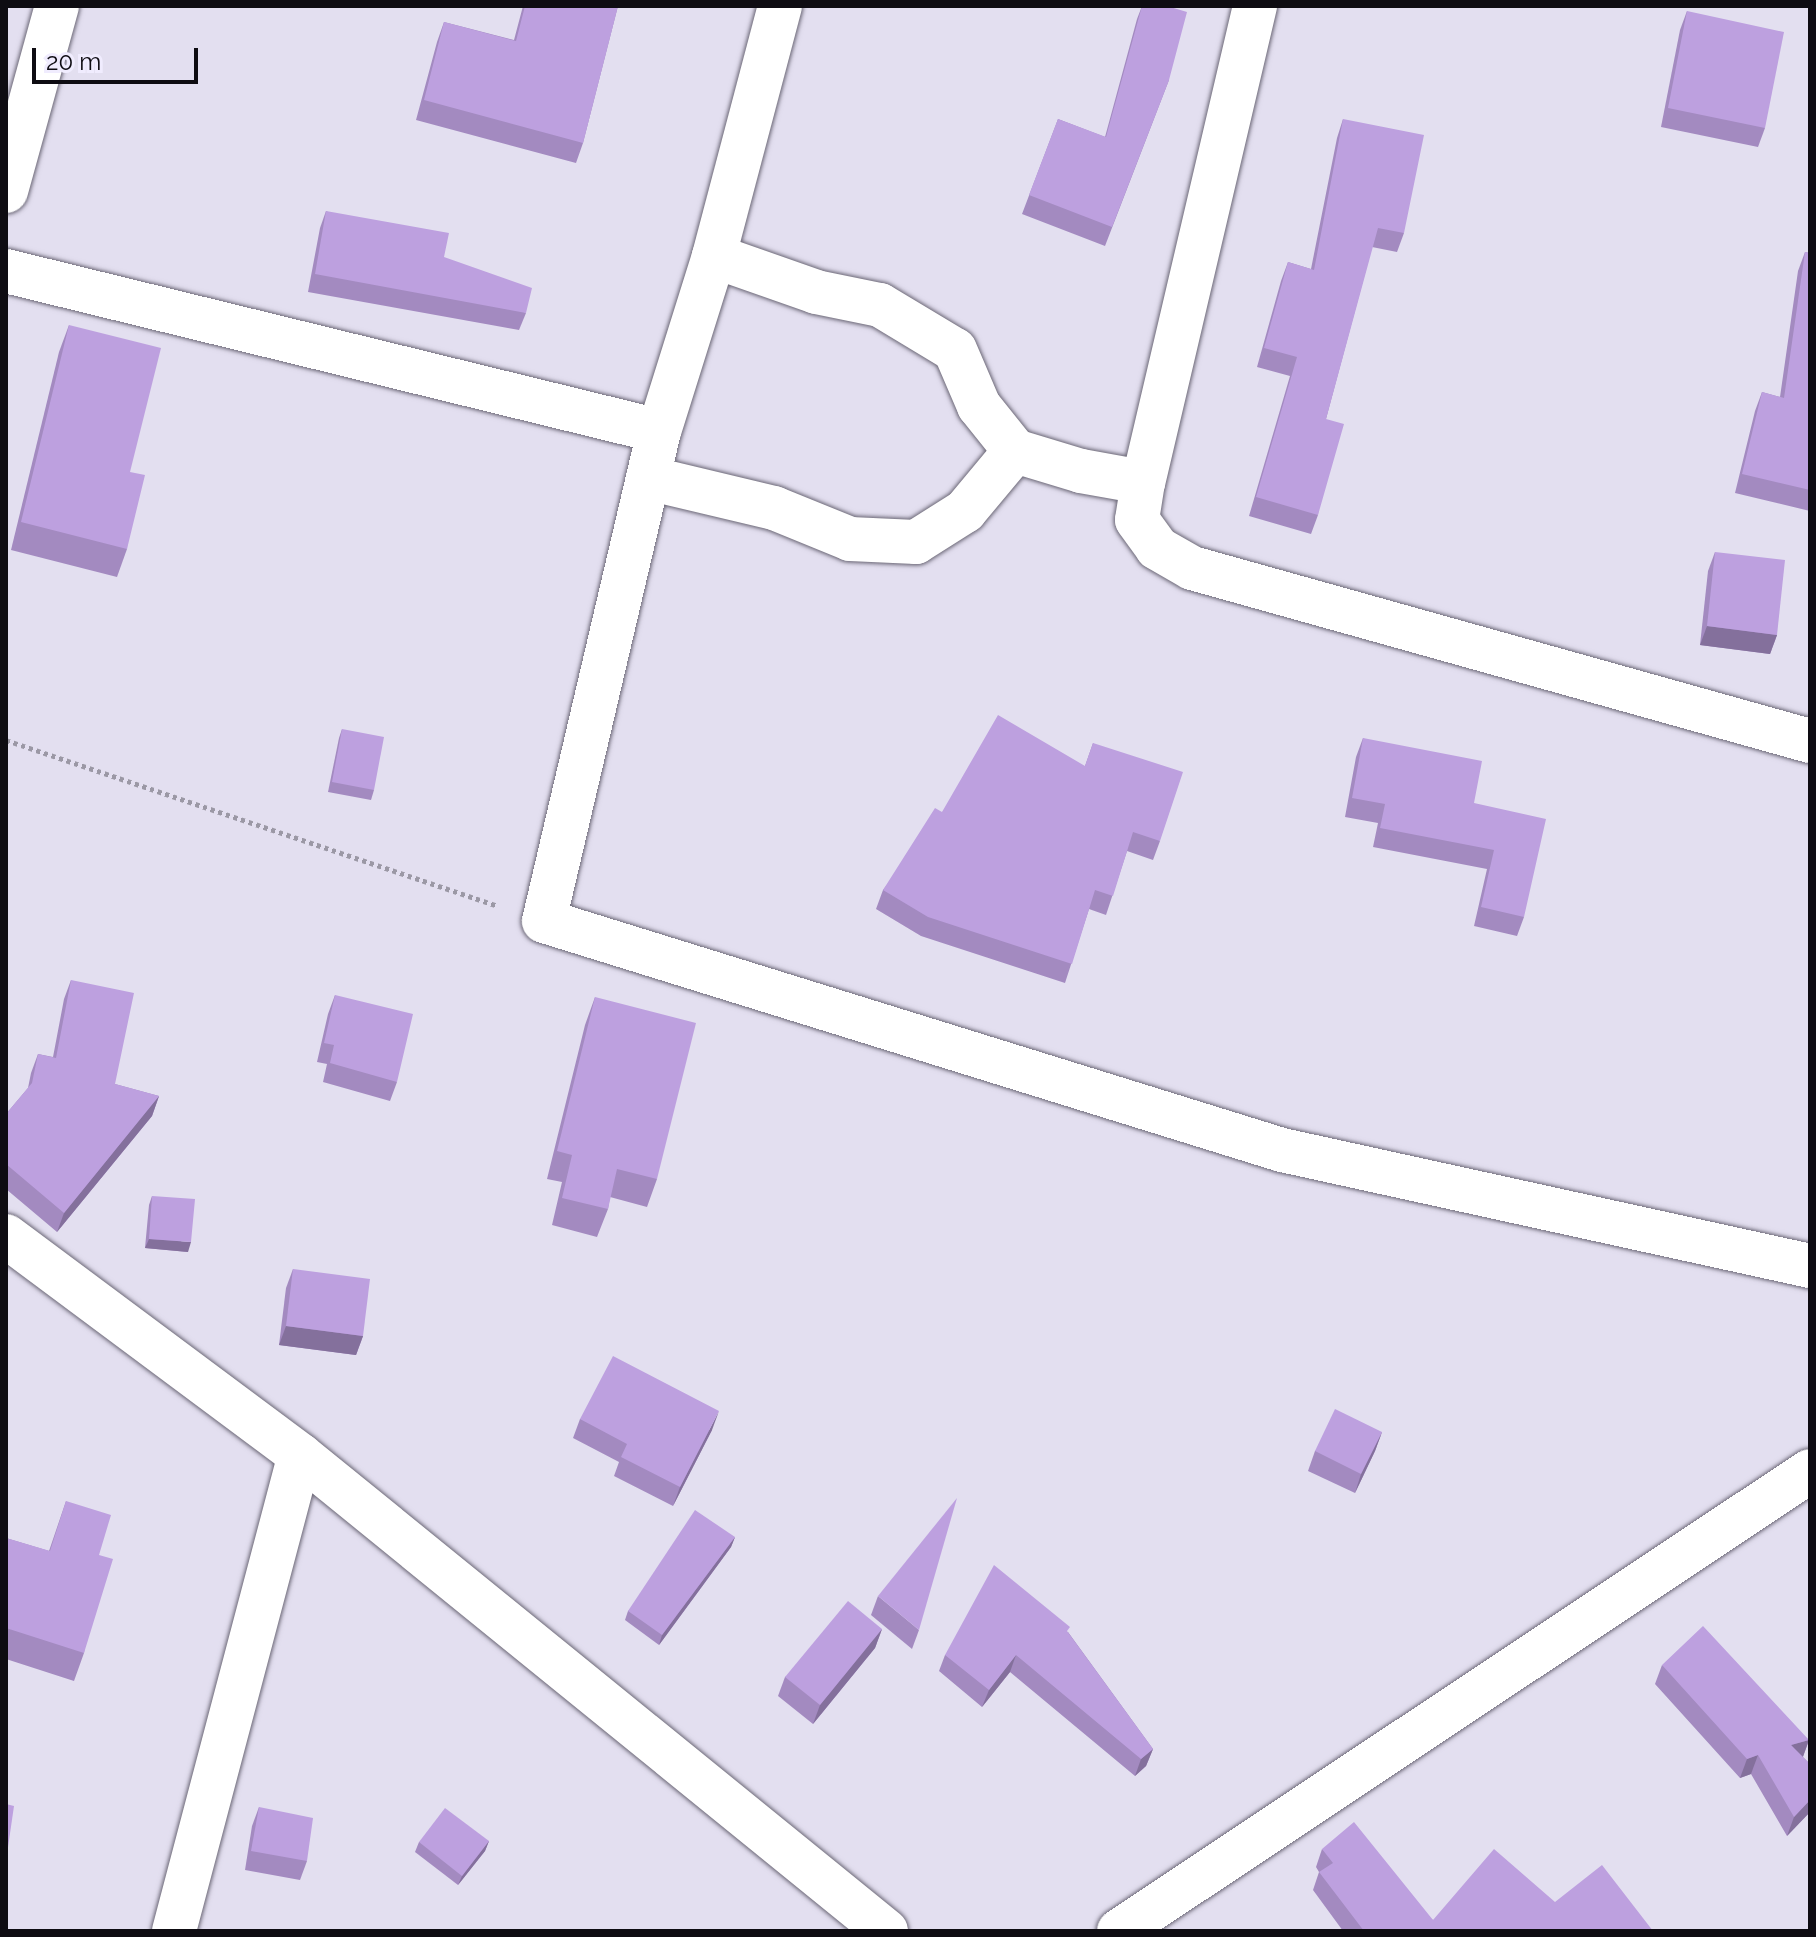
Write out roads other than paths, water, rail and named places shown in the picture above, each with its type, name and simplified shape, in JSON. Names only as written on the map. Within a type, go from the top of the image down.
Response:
[{"type":"street","points":[[6,191],[57,6]]},
{"type":"street","points":[[780,6],[714,256],[659,431],[544,921],[1282,1150],[1810,1266]]},
{"type":"street","points":[[1255,6],[1143,482],[1137,520],[1157,548],[1192,568],[1810,741]]},
{"type":"street","points":[[714,256],[816,292],[880,305],[955,350],[979,406],[1015,451],[1081,471],[1143,482]]},
{"type":"street","points":[[6,271],[659,431]]},
{"type":"street","points":[[648,478],[774,508],[850,539],[916,542],[965,511],[1015,451]]},
{"type":"street","points":[[6,1236],[300,1455],[886,1931]]},
{"type":"street","points":[[174,1931],[300,1455]]},
{"type":"street","points":[[1119,1931],[1810,1471]]}]
